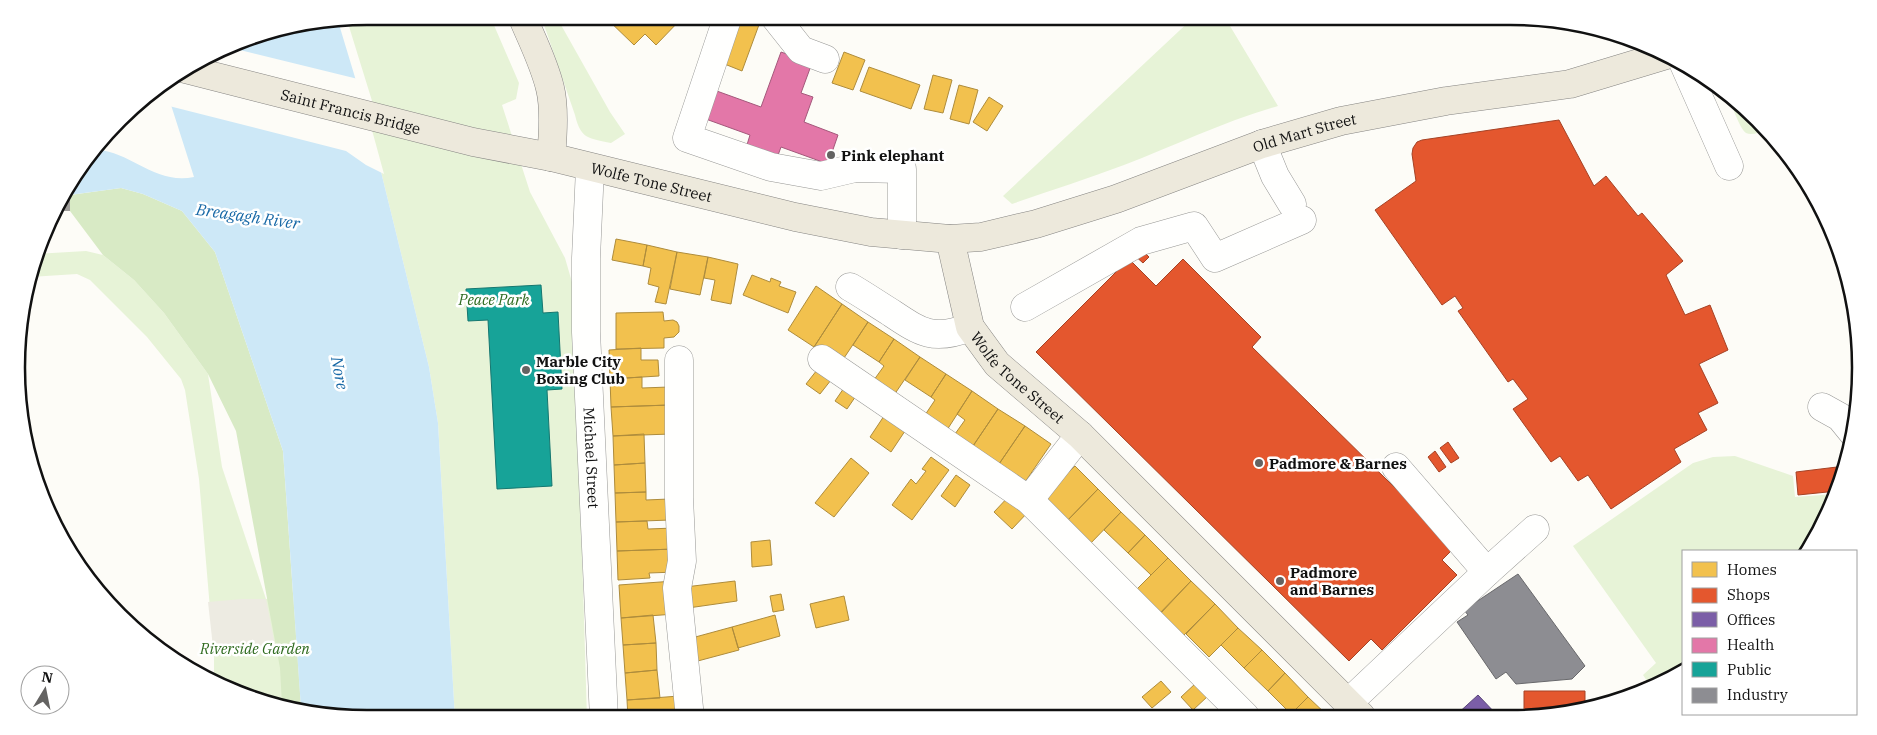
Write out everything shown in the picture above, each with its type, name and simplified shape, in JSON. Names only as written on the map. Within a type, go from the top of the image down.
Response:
[{"type":"main road","points":[[526,25],[550,89],[553,134],[551,157]]},
{"type":"main road","name":"Old Mart Street","points":[[950,239],[981,237],[1036,224],[1116,200],[1262,144],[1351,119],[1446,101],[1570,84],[1656,58]]},
{"type":"main road","name":"Saint Francis Bridge","points":[[196,71],[473,142],[517,150]]},
{"type":"main road","name":"Wolfe Tone Street","points":[[517,150],[795,218],[871,232],[950,239],[970,327],[997,364],[1080,435],[1354,710]]},
{"type":"street","points":[[725,25],[686,138],[771,167],[821,176],[855,168],[902,169],[902,235]]},
{"type":"street","points":[[781,25],[801,50],[824,59]]},
{"type":"street","points":[[1689,76],[1728,166]]},
{"type":"street","points":[[1025,307],[1142,241],[1194,226],[1215,258],[1297,212],[1276,176],[1262,144]]},
{"type":"street","name":"Michael Street","points":[[590,168],[586,258],[586,332],[604,710]]},
{"type":"street","points":[[850,286],[916,330],[937,334],[954,333],[970,327]]},
{"type":"street","points":[[822,359],[1029,500],[1239,710]]},
{"type":"street","points":[[679,360],[679,498],[682,561],[677,588],[689,710]]},
{"type":"street","points":[[1822,406],[1840,417],[1847,425]]},
{"type":"street","points":[[1029,500],[1080,435]]},
{"type":"street","points":[[1396,467],[1486,572]]},
{"type":"street","points":[[1354,710],[1486,572],[1535,529]]},
{"type":"green space","name":"Peace Park","points":[[494,25],[519,83],[516,99],[502,105],[530,192],[565,258],[574,289],[587,710],[454,710],[438,423],[429,367],[370,127],[377,117],[349,26]]},
{"type":"green space","points":[[544,25],[561,25],[610,112],[625,134],[611,143],[592,139],[583,134]]},
{"type":"green space","points":[[1185,25],[1229,25],[1278,106],[1220,126],[1110,170],[1012,204],[1003,196]]},
{"type":"green space","points":[[1733,108],[1758,132],[1746,133]]},
{"type":"green space","points":[[121,188],[143,194],[182,211],[215,252],[283,451],[301,703],[282,699],[280,668],[236,431],[208,374],[164,313],[134,280],[103,255],[70,211],[72,195]]},
{"type":"green space","name":"Riverside Garden","points":[[86,251],[103,255],[134,280],[164,313],[208,374],[222,467],[266,599],[293,593],[301,703],[257,692],[214,674],[199,479],[185,390],[181,379],[147,337],[90,280],[77,274],[38,277],[44,253]]},
{"type":"green space","points":[[1735,456],[1793,476],[1795,497],[1828,495],[1817,519],[1799,550],[1682,550],[1682,663],[1647,681],[1643,675],[1656,663],[1573,546],[1693,463],[1713,457]]},
{"type":"shaded area","points":[[266,599],[276,650],[214,656],[208,602]]},
{"type":"water","points":[[340,26],[370,127],[429,367],[438,423],[454,710],[345,709],[301,703],[283,451],[215,252],[182,211],[143,194],[121,188],[72,195],[103,151],[121,156],[167,176],[180,178],[194,177],[166,91],[216,60],[257,43],[301,32]]},
{"type":"pier","points":[[239,50],[358,79],[384,174],[366,165],[346,151],[169,106],[164,92],[196,71]]},
{"type":"building: Homes","points":[[613,25],[675,25],[656,45],[645,34],[634,45]]},
{"type":"building: Homes","points":[[736,25],[759,25],[742,71],[722,63]]},
{"type":"building: Homes","points":[[844,52],[865,60],[853,90],[832,83]]},
{"type":"building: Homes","points":[[869,67],[920,85],[911,109],[860,91]]},
{"type":"building: Homes","points":[[933,75],[952,80],[943,113],[924,109]]},
{"type":"building: Homes","points":[[959,85],[978,90],[969,124],[950,119]]},
{"type":"building: Homes","points":[[989,97],[1003,106],[987,131],[973,122]]},
{"type":"building: Homes","points":[[616,239],[647,245],[643,266],[612,260]]},
{"type":"building: Homes","points":[[647,245],[677,252],[666,304],[655,302],[659,287],[648,284],[651,268],[643,266]]},
{"type":"building: Homes","points":[[677,252],[708,257],[700,295],[670,289]]},
{"type":"building: Homes","points":[[708,257],[738,264],[731,304],[711,300],[715,280],[704,278]]},
{"type":"building: Homes","points":[[752,275],[770,282],[771,278],[781,282],[779,286],[796,292],[788,313],[743,295]]},
{"type":"building: Homes","points":[[816,286],[842,304],[814,347],[788,330]]},
{"type":"building: Homes","points":[[842,304],[868,322],[840,364],[814,347]]},
{"type":"building: Homes","points":[[663,312],[664,321],[673,320],[679,326],[679,332],[674,337],[664,338],[664,348],[616,349],[616,313]]},
{"type":"building: Homes","points":[[868,322],[894,339],[879,362],[853,345]]},
{"type":"building: Homes","points":[[894,339],[920,357],[892,398],[871,384],[884,366],[879,362]]},
{"type":"building: Homes","points":[[641,348],[641,360],[658,360],[659,376],[610,379],[609,350]]},
{"type":"building: Homes","points":[[920,357],[946,374],[931,397],[905,380]]},
{"type":"building: Homes","points":[[817,370],[831,380],[820,394],[806,384]]},
{"type":"building: Homes","points":[[946,374],[972,391],[947,430],[925,415],[935,400],[931,397]]},
{"type":"building: Homes","points":[[642,377],[642,388],[669,387],[670,405],[611,407],[610,379]]},
{"type":"building: Homes","points":[[848,382],[860,390],[847,409],[835,401]]},
{"type":"building: Homes","points":[[972,391],[998,409],[973,446],[955,434],[965,420],[957,414]]},
{"type":"building: Homes","points":[[670,405],[671,434],[613,436],[611,407]]},
{"type":"building: Homes","points":[[998,409],[1025,426],[999,464],[973,446]]},
{"type":"building: Homes","points":[[884,416],[905,431],[891,452],[870,437]]},
{"type":"building: Homes","points":[[1025,426],[1051,444],[1025,482],[999,464]]},
{"type":"building: Homes","points":[[644,434],[645,463],[614,465],[613,436]]},
{"type":"building: Homes","points":[[931,457],[949,470],[912,520],[892,505],[911,479],[916,484],[926,471],[922,469]]},
{"type":"building: Homes","points":[[851,458],[869,473],[834,517],[815,503]]},
{"type":"building: Homes","points":[[645,463],[646,492],[615,493],[614,465]]},
{"type":"building: Homes","points":[[1075,466],[1098,489],[1065,523],[1041,499]]},
{"type":"building: Homes","points":[[956,475],[970,485],[955,507],[941,496]]},
{"type":"building: Homes","points":[[1098,489],[1121,512],[1088,546],[1065,523]]},
{"type":"building: Homes","points":[[646,492],[646,500],[669,499],[670,520],[616,522],[615,493]]},
{"type":"building: Homes","points":[[1011,494],[1029,511],[1012,529],[994,512]]},
{"type":"building: Homes","points":[[1121,512],[1145,535],[1128,553],[1104,530]]},
{"type":"building: Homes","points":[[647,521],[648,529],[674,528],[675,549],[617,551],[616,522]]},
{"type":"building: Homes","points":[[1145,535],[1168,558],[1151,575],[1128,553]]},
{"type":"building: Homes","points":[[770,540],[772,565],[752,567],[751,542]]},
{"type":"building: Homes","points":[[675,549],[676,572],[649,573],[650,578],[618,580],[617,551]]},
{"type":"building: Homes","points":[[1168,558],[1191,581],[1161,613],[1137,589]]},
{"type":"building: Homes","points":[[674,581],[675,614],[621,618],[619,585]]},
{"type":"building: Homes","points":[[735,581],[737,601],[688,608],[685,587]]},
{"type":"building: Homes","points":[[1191,581],[1215,604],[1180,639],[1157,616]]},
{"type":"building: Homes","points":[[781,594],[784,610],[773,612],[770,596]]},
{"type":"building: Homes","points":[[844,596],[849,620],[816,628],[810,604]]},
{"type":"building: Homes","points":[[1215,604],[1238,628],[1209,657],[1186,634]]},
{"type":"building: Homes","points":[[653,615],[656,643],[623,645],[621,618]]},
{"type":"building: Homes","points":[[775,615],[780,636],[738,648],[732,627]]},
{"type":"building: Homes","points":[[732,627],[739,650],[694,662],[688,639]]},
{"type":"building: Homes","points":[[1238,628],[1262,650],[1244,668],[1221,645]]},
{"type":"building: Homes","points":[[656,643],[657,670],[625,673],[623,645]]},
{"type":"building: Homes","points":[[1262,650],[1285,673],[1268,691],[1244,668]]},
{"type":"building: Homes","points":[[657,670],[660,698],[627,700],[625,673]]},
{"type":"building: Homes","points":[[1285,673],[1308,697],[1295,710],[1287,710],[1268,691]]},
{"type":"building: Homes","points":[[1161,681],[1171,692],[1152,708],[1142,697]]},
{"type":"building: Homes","points":[[1196,683],[1208,696],[1193,710],[1181,697]]},
{"type":"building: Homes","points":[[679,696],[680,710],[628,710],[627,700]]},
{"type":"building: Homes","points":[[1308,697],[1322,710],[1295,710]]},
{"type":"building: Shops","points":[[1559,120],[1594,186],[1606,176],[1638,216],[1642,213],[1683,261],[1666,275],[1685,315],[1710,305],[1728,350],[1699,364],[1718,403],[1698,413],[1707,430],[1674,449],[1681,462],[1611,509],[1588,475],[1578,481],[1560,456],[1551,462],[1513,409],[1528,399],[1513,379],[1508,382],[1458,311],[1463,308],[1455,296],[1442,305],[1375,210],[1416,181],[1412,154],[1417,142]]},
{"type":"building: Shops","points":[[1140,248],[1149,257],[1143,263],[1133,254]]},
{"type":"building: Shops","name":"Padmore & Barnes","points":[[1129,259],[1156,286],[1183,259],[1261,337],[1252,347],[1455,547],[1442,560],[1457,575],[1382,650],[1371,639],[1349,661],[1036,352]]},
{"type":"building: Shops","points":[[1448,442],[1459,458],[1451,463],[1440,448]]},
{"type":"building: Shops","points":[[1435,451],[1446,467],[1439,472],[1428,457]]},
{"type":"building: Shops","points":[[1837,467],[1829,492],[1798,495],[1796,472]]},
{"type":"building: Shops","points":[[1524,691],[1585,691],[1585,701],[1554,707],[1524,709]]},
{"type":"building: Offices","points":[[1478,695],[1492,710],[1462,710]]},
{"type":"building: Health","points":[[781,52],[812,63],[801,93],[813,97],[804,122],[838,135],[828,164],[781,147],[777,158],[746,148],[750,135],[703,118],[714,90],[761,107]]},
{"type":"building: Public","name":"Marble City Boxing Club","points":[[541,285],[543,313],[558,312],[562,389],[547,390],[552,486],[497,489],[488,320],[468,321],[466,289]]},
{"type":"building: Industry","points":[[1518,574],[1585,666],[1572,679],[1516,684],[1506,672],[1496,679],[1457,622],[1468,615],[1464,610]]},
{"type":"building: Other","points":[[70,198],[70,211],[63,211]]},
{"type":"place","name":"Pink elephant","points":[[831,155]]},
{"type":"place","name":"Marble City Boxing Club","points":[[526,370]]},
{"type":"place","name":"Padmore & Barnes","points":[[1259,463]]},
{"type":"place","name":"Padmore and Barnes","points":[[1280,581]]},
{"type":"water label","name":"Breagagh River","points":[[248,216]]},
{"type":"water label","name":"Nore","points":[[340,373]]}]
